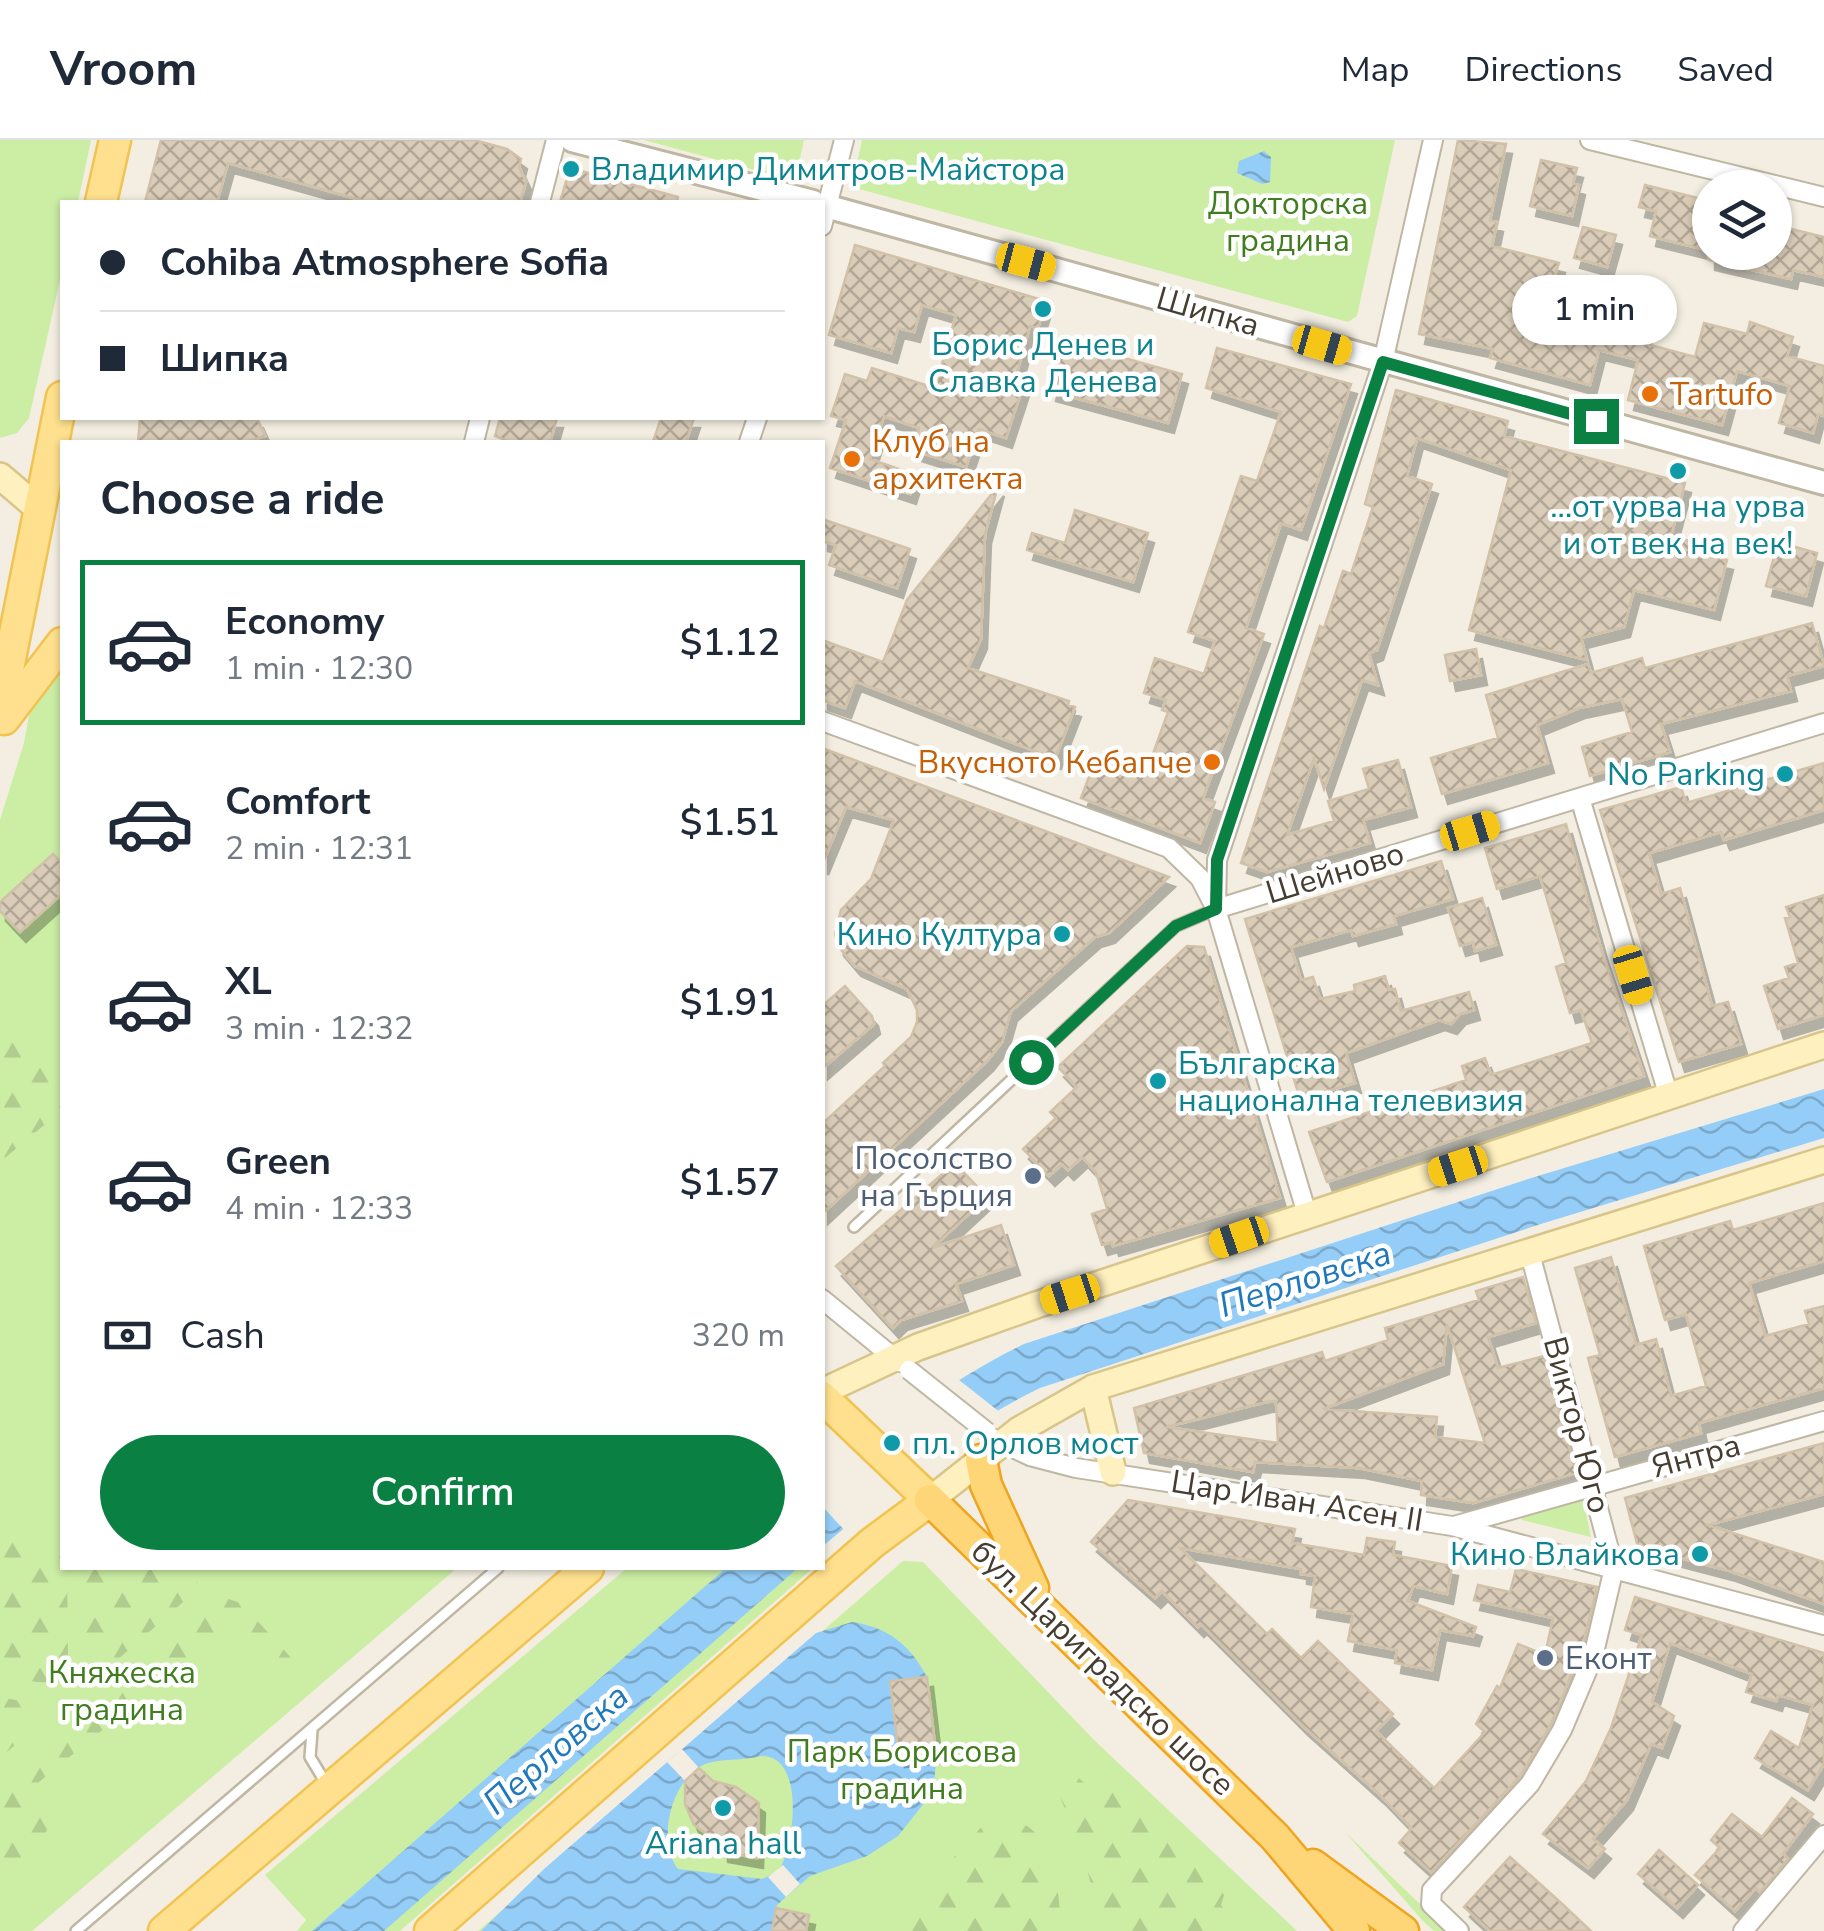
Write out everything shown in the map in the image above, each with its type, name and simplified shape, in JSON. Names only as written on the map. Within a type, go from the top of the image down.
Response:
[{"type":"highway","points":[[990,1446],[992,1498],[1041,1605]]},
{"type":"highway","name":"бул. Цариградско шосе","points":[[922,1493],[1275,1837],[1354,1931]]},
{"type":"highway","name":"бул. Цариградско шосе","points":[[1275,1837],[1404,1931]]},
{"type":"main road","points":[[101,200],[114,140]]},
{"type":"main road","points":[[0,709],[52,521],[60,420]]},
{"type":"main road","points":[[0,476],[52,521]]},
{"type":"main road","points":[[0,726],[46,658],[60,645]]},
{"type":"main road","points":[[922,1493],[828,1401],[901,1364],[1307,1214],[1824,1045]]},
{"type":"main road","points":[[430,1931],[872,1543],[922,1493],[990,1446],[1093,1388],[1824,1160]]},
{"type":"main road","points":[[1093,1388],[1113,1472]]},
{"type":"main road","points":[[164,1931],[586,1570]]},
{"type":"street","points":[[541,200],[556,140]]},
{"type":"street","name":"Шипка","points":[[572,140],[786,200]]},
{"type":"street","points":[[825,200],[844,140]]},
{"type":"street","points":[[1216,909],[1217,860],[1383,362],[1433,140]]},
{"type":"street","points":[[1590,140],[1824,197]]},
{"type":"street","name":"Шипка","points":[[825,211],[1824,483]]},
{"type":"street","points":[[825,722],[1169,848],[1200,878],[1216,909],[1307,1214]]},
{"type":"street","name":"Шейново","points":[[1216,909],[1824,723]]},
{"type":"street","points":[[1580,798],[1669,1098]]},
{"type":"street","name":"Виктор Юго","points":[[1459,1931],[1431,1904],[1432,1890],[1530,1784],[1562,1730],[1593,1658],[1614,1568],[1530,1250]]},
{"type":"street","points":[[825,1301],[901,1364],[990,1446]]},
{"type":"street","name":"Янтра","points":[[1452,1526],[1824,1421]]},
{"type":"street","name":"Цар Иван Асен II","points":[[990,1446],[1076,1468],[1452,1526],[1824,1626]]},
{"type":"street","points":[[1743,1931],[1824,1835]]},
{"type":"lane","points":[[854,1227],[1176,926],[1216,909]]},
{"type":"lane","points":[[76,1931],[496,1570]]},
{"type":"lane","points":[[312,1728],[310,1757],[330,1789]]},
{"type":"green space","points":[[0,140],[91,140],[78,200],[60,200],[60,280],[29,418],[17,433],[0,438]]},
{"type":"green space","points":[[644,140],[804,140],[795,181]]},
{"type":"green space","name":"Докторска градина","points":[[862,140],[1395,140],[1357,316],[1348,322],[852,187]]},
{"type":"green space","name":"Княжеска градина","points":[[60,657],[60,1570],[455,1570],[32,1931],[0,1931],[0,820],[24,743],[32,698]]},
{"type":"green space","points":[[0,1014],[60,1074],[60,1112],[0,1162]]},
{"type":"green space","points":[[1583,1499],[1591,1537],[1522,1520],[1522,1515]]},
{"type":"green space","points":[[9,1528],[32,1550],[60,1550],[60,1570],[67,1570],[68,1661],[64,1675],[46,1683],[0,1677],[0,1536]]},
{"type":"green space","name":"Парк Борисова градина","points":[[903,1561],[923,1562],[1095,1741],[1297,1931],[478,1931]]},
{"type":"green space","points":[[83,1570],[190,1570],[200,1587],[107,1669],[96,1673],[87,1669],[83,1660]]},
{"type":"green space","points":[[625,1570],[811,1570],[400,1931],[297,1931],[306,1920],[265,1875]]},
{"type":"green space","points":[[222,1597],[241,1603],[294,1661],[280,1669],[266,1663],[233,1623],[28,1791],[49,1818],[40,1863],[7,1870],[0,1877],[0,1780],[212,1599]]},
{"type":"green space","points":[[0,1697],[26,1702],[36,1716],[29,1733],[0,1758]]},
{"type":"green space","points":[[1108,1766],[1227,1886],[1221,1905],[1242,1931],[1124,1931],[1095,1898],[1080,1845],[1054,1782],[1071,1772],[1092,1789],[1102,1784]]},
{"type":"green space","points":[[1006,1820],[1030,1828],[1045,1848],[1058,1891],[1060,1931],[912,1931],[911,1905],[984,1824]]},
{"type":"green space","points":[[1345,1832],[1448,1931],[1434,1931],[1423,1921]]},
{"type":"water","points":[[1264,151],[1271,157],[1270,182],[1262,184],[1237,173],[1239,161]]},
{"type":"water","name":"Перловска","points":[[1824,1089],[1824,1138],[1544,1223],[1040,1388],[953,1440],[825,1544],[825,1482],[919,1407],[996,1358],[1024,1344],[1528,1179]]},
{"type":"water","name":"Перловска","points":[[724,1570],[796,1570],[384,1931],[312,1931]]},
{"type":"water","points":[[852,1622],[877,1628],[897,1639],[927,1677],[890,1681],[899,1756],[937,1753],[933,1792],[898,1836],[867,1856],[810,1876],[777,1905],[771,1931],[481,1931],[544,1869],[816,1633]],"holes":[[[761,1756],[775,1760],[785,1770],[793,1804],[789,1843],[778,1872],[762,1879],[678,1869],[671,1857],[668,1827],[683,1783],[705,1764]]]},
{"type":"pier","points":[[954,1376],[1001,1413],[940,1456],[846,1532],[825,1509],[825,1475],[898,1414]]},
{"type":"pier","points":[[682,1749],[699,1768],[685,1781],[667,1762]]},
{"type":"pier","points":[[783,1865],[800,1884],[786,1897],[768,1877]]},
{"type":"building","points":[[161,140],[474,140],[507,149],[521,159],[519,167],[526,182],[521,200],[361,200],[228,163],[218,200],[146,200]]},
{"type":"building","points":[[1458,140],[1506,144],[1490,220],[1497,222],[1492,246],[1559,263],[1539,322],[1602,339],[1615,288],[1654,299],[1643,343],[1695,357],[1704,323],[1747,334],[1750,322],[1793,337],[1787,356],[1824,366],[1824,416],[1818,414],[1813,433],[1779,423],[1790,386],[1737,371],[1722,425],[1628,400],[1638,360],[1599,350],[1590,385],[1490,358],[1493,349],[1419,334]]},
{"type":"building","points":[[1541,160],[1577,168],[1573,183],[1579,185],[1572,216],[1530,206]]},
{"type":"building","points":[[570,168],[678,197],[677,200],[561,200]]},
{"type":"building","points":[[1645,185],[1692,197],[1692,246],[1650,236],[1656,211],[1639,207]]},
{"type":"building","points":[[1583,227],[1616,235],[1607,267],[1574,258]]},
{"type":"building","points":[[1792,229],[1824,237],[1824,277],[1793,270],[1791,279],[1752,270],[1792,270]]},
{"type":"building","points":[[855,245],[1046,301],[1038,328],[1030,326],[1014,383],[1023,386],[1006,438],[979,429],[966,467],[912,450],[919,428],[884,416],[870,459],[916,475],[910,494],[830,468],[846,420],[831,416],[845,374],[867,381],[872,368],[935,388],[956,315],[922,305],[914,332],[898,328],[891,353],[829,335]]},
{"type":"building","points":[[1063,341],[1182,374],[1168,423],[1050,391]]},
{"type":"building","points":[[1217,348],[1351,384],[1301,530],[1281,523],[1246,628],[1264,634],[1203,798],[1215,802],[1200,843],[1081,798],[1096,758],[1145,776],[1168,712],[1162,710],[1166,700],[1144,693],[1155,658],[1204,674],[1215,641],[1188,632],[1241,476],[1257,481],[1281,412],[1206,388]]},
{"type":"building","points":[[1396,390],[1508,421],[1504,436],[1685,483],[1671,536],[1712,547],[1709,556],[1727,560],[1714,610],[1634,590],[1624,627],[1581,638],[1587,660],[1469,630],[1511,470],[1417,438],[1407,476],[1432,484],[1377,650],[1369,653],[1378,685],[1362,680],[1324,789],[1314,758],[1287,835],[1334,821],[1328,801],[1369,789],[1363,769],[1398,760],[1411,807],[1363,820],[1370,843],[1267,872],[1241,863],[1320,626],[1324,628],[1343,571],[1351,574],[1373,507],[1365,504]]},
{"type":"building","points":[[140,420],[258,420],[265,436],[252,440],[138,440]]},
{"type":"building","points":[[499,420],[556,420],[551,440],[505,440],[495,436]]},
{"type":"building","points":[[660,420],[693,420],[687,440],[654,440]]},
{"type":"building","points":[[998,486],[985,534],[981,639],[968,668],[1069,701],[1068,705],[1075,707],[1055,759],[855,681],[845,708],[825,701],[825,641],[883,662],[907,600]]},
{"type":"building","points":[[1075,510],[1148,533],[1133,582],[1027,550],[1032,533],[1065,543]]},
{"type":"building","points":[[825,520],[910,549],[897,588],[829,565],[836,545],[825,542]]},
{"type":"building","points":[[1778,542],[1817,553],[1806,596],[1766,586]]},
{"type":"building","points":[[1812,623],[1824,666],[1787,676],[1791,691],[1661,724],[1670,752],[1590,776],[1582,747],[1632,732],[1622,699],[1579,708],[1537,725],[1548,763],[1442,794],[1431,758],[1498,738],[1486,695],[1588,664],[1591,673],[1642,658],[1645,668]]},
{"type":"building","points":[[1476,649],[1481,675],[1450,681],[1445,655]]},
{"type":"building","points":[[825,749],[1169,877],[1109,933],[1095,937],[1011,1011],[1002,1042],[987,1061],[825,1211],[825,1121],[885,1066],[883,1063],[911,1037],[917,1022],[917,1010],[907,989],[855,966],[838,946],[835,934],[841,910],[871,879],[894,820],[846,807],[825,858]]},
{"type":"building","points":[[1824,763],[1824,810],[1724,840],[1721,832],[1649,853],[1661,894],[1680,888],[1712,1006],[1728,1002],[1741,1044],[1679,1062],[1600,810],[1681,787],[1686,803]]},
{"type":"building","points":[[1566,824],[1602,952],[1644,1076],[1327,1182],[1309,1132],[1466,1080],[1462,1066],[1485,1058],[1491,1075],[1592,1043],[1581,1010],[1570,1013],[1556,967],[1566,963],[1540,876],[1497,889],[1485,848]]},
{"type":"building","points":[[53,854],[60,861],[60,896],[20,932],[0,911],[0,902]]},
{"type":"building","points":[[1441,861],[1453,899],[1394,916],[1396,924],[1353,936],[1351,930],[1291,947],[1301,980],[1313,977],[1320,999],[1355,991],[1354,985],[1385,976],[1389,990],[1395,989],[1401,1011],[1469,992],[1474,1010],[1460,1014],[1451,1024],[1439,1020],[1346,1053],[1355,1083],[1300,1099],[1245,919]]},
{"type":"building","points":[[1824,895],[1824,1015],[1778,1029],[1764,986],[1789,978],[1785,967],[1798,963],[1785,918],[1790,917],[1786,907]]},
{"type":"building","points":[[1482,898],[1496,945],[1475,951],[1473,942],[1460,946],[1448,908]]},
{"type":"building","name":"Българска национална телевизия","points":[[1187,946],[1204,947],[1280,1198],[1113,1246],[1112,1242],[1102,1245],[1092,1214],[1107,1209],[1096,1172],[1082,1157],[1068,1170],[1062,1164],[1049,1176],[1023,1149],[1056,1118],[1050,1112],[1077,1087],[1058,1067]]},
{"type":"building","points":[[845,986],[872,1016],[874,1024],[825,1066],[825,1003]]},
{"type":"building","points":[[955,1163],[987,1197],[932,1248],[1001,1225],[1014,1265],[956,1284],[962,1301],[901,1320],[893,1328],[836,1266]]},
{"type":"building","points":[[1824,1203],[1824,1261],[1749,1283],[1765,1336],[1809,1324],[1805,1311],[1824,1306],[1824,1388],[1699,1423],[1701,1433],[1615,1457],[1588,1358],[1600,1355],[1575,1268],[1611,1257],[1636,1345],[1656,1339],[1671,1396],[1706,1386],[1686,1314],[1665,1320],[1644,1246],[1730,1221],[1733,1230]]},
{"type":"building","points":[[1523,1277],[1536,1323],[1488,1337],[1498,1368],[1544,1356],[1576,1473],[1473,1503],[1421,1495],[1422,1481],[1359,1468],[1255,1462],[1253,1472],[1144,1453],[1134,1408],[1322,1352],[1325,1361],[1388,1340],[1385,1328],[1479,1300],[1476,1291]],"holes":[[[1447,1324],[1485,1443],[1435,1437],[1437,1417],[1323,1409],[1443,1364]],[[1276,1401],[1278,1443],[1166,1427],[1266,1402]]]},
{"type":"building","points":[[1824,1443],[1824,1494],[1708,1525],[1824,1562],[1824,1604],[1730,1571],[1638,1547],[1625,1498]]},
{"type":"building","points":[[1128,1500],[1295,1529],[1292,1543],[1364,1555],[1367,1538],[1395,1542],[1393,1555],[1452,1566],[1447,1594],[1413,1586],[1408,1601],[1476,1627],[1473,1636],[1440,1630],[1432,1670],[1395,1663],[1397,1650],[1348,1641],[1353,1614],[1311,1607],[1315,1576],[1301,1574],[1301,1569],[1180,1548],[1267,1634],[1272,1629],[1301,1658],[1318,1641],[1393,1714],[1376,1731],[1434,1788],[1485,1732],[1476,1724],[1497,1686],[1500,1688],[1518,1644],[1545,1655],[1553,1618],[1474,1600],[1478,1585],[1510,1592],[1516,1569],[1597,1587],[1582,1648],[1551,1724],[1520,1776],[1431,1872],[1399,1843],[1412,1828],[1379,1794],[1302,1725],[1201,1624],[1198,1627],[1162,1591],[1155,1598],[1091,1542]]},
{"type":"building","points":[[1635,1597],[1824,1653],[1824,1764],[1808,1790],[1755,1758],[1771,1731],[1799,1748],[1813,1705],[1778,1695],[1776,1701],[1746,1692],[1752,1674],[1670,1643],[1652,1702],[1674,1716],[1662,1748],[1651,1744],[1627,1800],[1593,1839],[1605,1849],[1588,1868],[1543,1834],[1586,1781],[1611,1728],[1642,1635],[1625,1630]]},
{"type":"building","points":[[927,1677],[936,1753],[899,1757],[890,1681]]},
{"type":"building","name":"Ariana hall","points":[[699,1768],[713,1781],[736,1787],[759,1803],[757,1858],[722,1852],[722,1844],[694,1825],[685,1804],[685,1781]]},
{"type":"building","points":[[1792,1798],[1813,1814],[1783,1854],[1788,1859],[1760,1892],[1756,1888],[1735,1911],[1695,1875],[1720,1848],[1711,1840],[1732,1814],[1762,1837]]},
{"type":"building","points":[[1659,1850],[1698,1885],[1677,1908],[1638,1874]]},
{"type":"building","points":[[1510,1857],[1591,1931],[1490,1931],[1464,1907]]},
{"type":"building","points":[[776,1908],[809,1915],[806,1931],[772,1931]]},
{"type":"place","name":"Владимир Димитров-Майстора","points":[[571,169]]},
{"type":"place","name":"Борис Денев и Славка Денева","points":[[1043,309]]},
{"type":"place","name":"Tartufo","points":[[1650,394]]},
{"type":"place","name":"Клуб на архитекта","points":[[852,459]]},
{"type":"place","name":"...от урва на урва и от век на век!","points":[[1678,471]]},
{"type":"place","name":"Вкусното Кебапче","points":[[1212,762]]},
{"type":"place","name":"No Parking","points":[[1785,774]]},
{"type":"place","name":"Кино Култура","points":[[1062,934]]},
{"type":"place","name":"Българска национална телевизия","points":[[1158,1081]]},
{"type":"place","name":"Посолство на Гърция","points":[[1033,1176]]},
{"type":"place","name":"пл. Орлов мост","points":[[892,1443]]},
{"type":"place","name":"Кино Влайкова","points":[[1700,1554]]},
{"type":"place","name":"Еконт","points":[[1545,1658]]},
{"type":"place","name":"Ariana hall","points":[[723,1808]]},
{"type":"route","points":[[1031,1062],[1176,926],[1216,909],[1217,860],[1383,362],[1596,421]]}]
